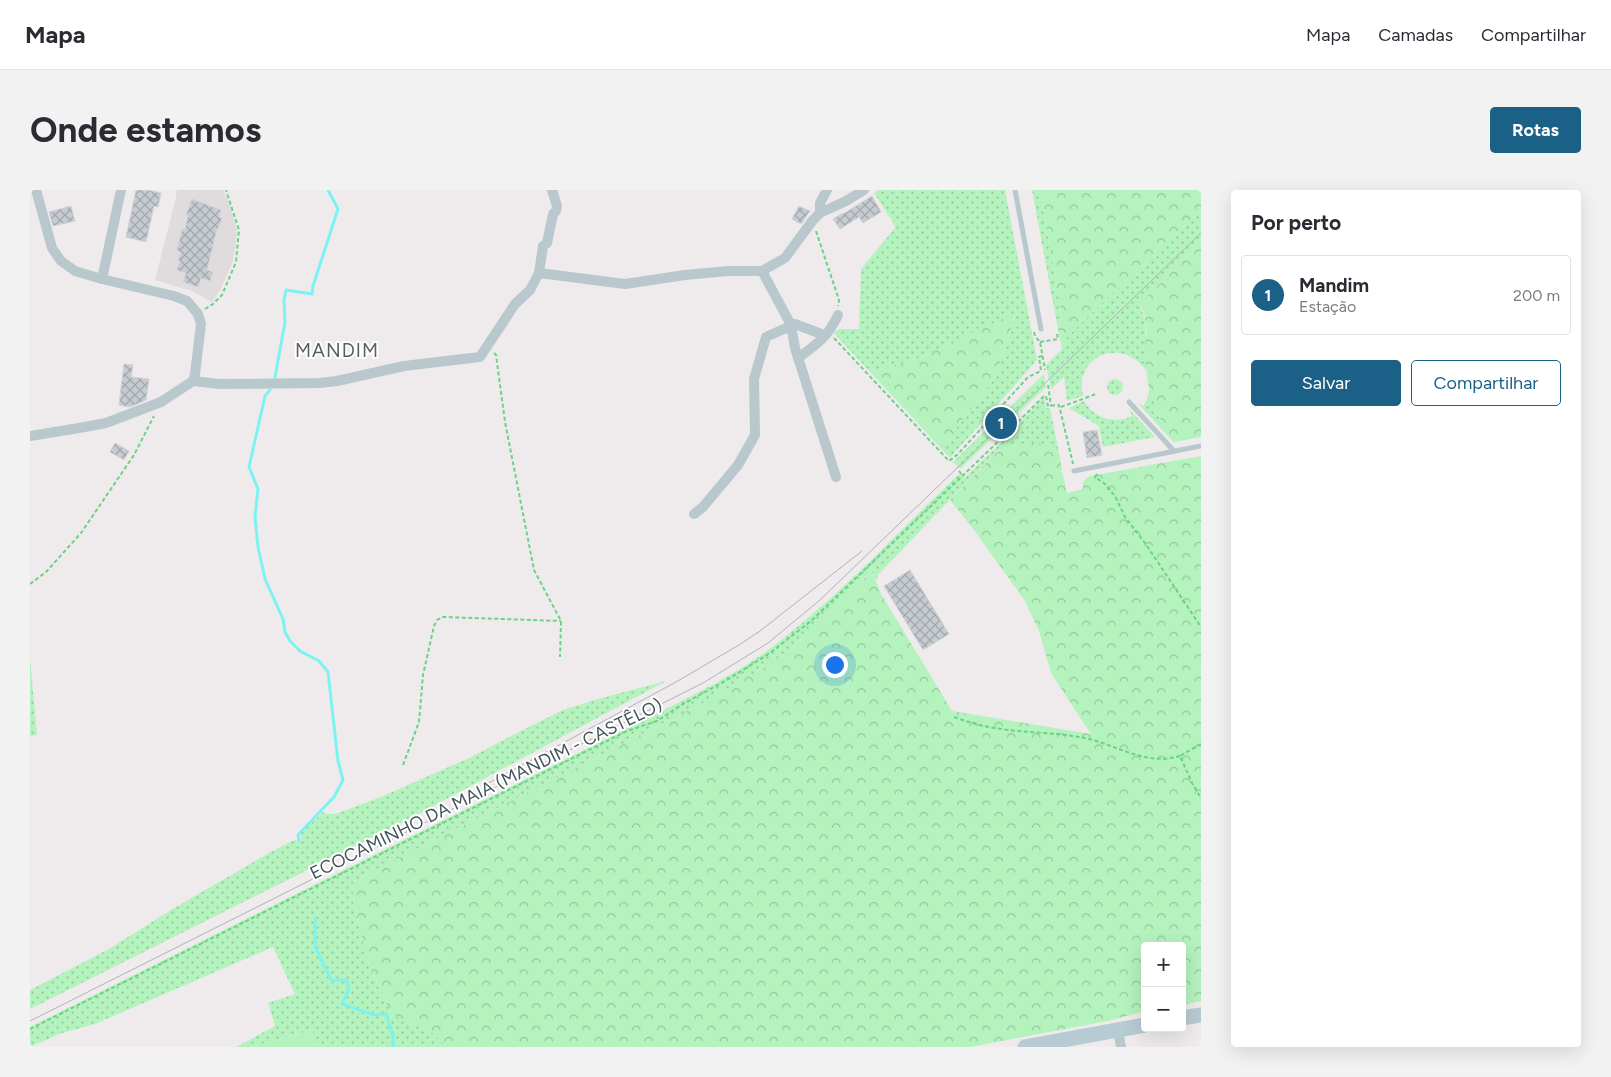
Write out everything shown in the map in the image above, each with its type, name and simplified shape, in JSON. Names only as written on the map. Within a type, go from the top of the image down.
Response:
[{"type":"main road","points":[[1186,1017],[1201,1015]]},
{"type":"main road","points":[[1025,1047],[1141,1026]]},
{"type":"street","points":[[30,436],[106,423],[161,402],[193,381],[196,374],[201,324],[198,314],[187,301],[174,296],[102,280],[76,270],[62,261],[52,248],[36,190]]},
{"type":"street","points":[[102,280],[121,190]]},
{"type":"street","points":[[193,381],[219,384],[319,383],[337,381],[404,366],[480,358],[515,304],[530,290],[539,273],[543,246],[546,243],[553,214],[556,211],[552,190]]},
{"type":"street","points":[[817,217],[820,203],[826,190]]},
{"type":"street","points":[[539,273],[625,284],[728,271],[762,271],[784,258],[817,217],[864,190]]},
{"type":"street","points":[[762,271],[791,325],[798,358],[836,477]]},
{"type":"street","points":[[798,358],[820,342],[824,335],[829,332],[838,316]]},
{"type":"street","points":[[694,514],[703,507],[738,465],[756,435],[754,379],[766,337],[794,324],[824,335]]},
{"type":"street","points":[[1118,1030],[1121,1047]]},
{"type":"lane","points":[[1015,190],[1041,329]]},
{"type":"lane","points":[[1129,402],[1174,451]]},
{"type":"lane","points":[[1074,468],[1201,446]]},
{"type":"path","points":[[198,314],[222,295],[236,262],[239,230],[226,190]]},
{"type":"path","points":[[817,217],[839,300],[838,316]]},
{"type":"path","points":[[1040,342],[1058,339],[1057,333]]},
{"type":"path","points":[[824,335],[834,339],[856,360],[950,462],[1028,378],[1041,371],[1039,358],[1042,356]]},
{"type":"path","points":[[1035,336],[1040,342],[1045,370]]},
{"type":"path","points":[[488,345],[496,355],[505,422],[534,570],[560,621],[560,657]]},
{"type":"path","points":[[1048,385],[1051,406],[1059,405],[1060,408],[1074,468]]},
{"type":"path","points":[[1060,408],[1096,394]]},
{"type":"path","name":"ECOCAMINHO DA MAIA (MANDIM - CASTÊLO)","points":[[30,1029],[627,731],[657,721],[683,704],[727,680],[770,653],[811,621],[1044,396],[1046,396],[1048,406],[1051,406]]},
{"type":"path","points":[[30,584],[46,572],[81,534],[134,456],[161,402]]},
{"type":"path","points":[[959,471],[963,476]]},
{"type":"path","points":[[1097,473],[1096,477],[1115,496],[1125,517],[1145,543],[1201,627]]},
{"type":"path","points":[[403,764],[419,722],[423,676],[437,620],[443,616],[560,621]]},
{"type":"path","points":[[954,717],[994,728],[1081,737],[1147,758],[1170,759],[1180,756],[1201,744]]},
{"type":"path","points":[[1180,756],[1201,798]]},
{"type":"shaded area","points":[[177,190],[223,190],[230,204],[237,230],[233,261],[220,290],[212,302],[192,291],[155,280]]},
{"type":"green space","points":[[878,190],[1005,190],[1037,360],[950,458],[834,333],[839,329],[859,329],[861,269],[895,228],[874,193]],"holes":[[[1015,314],[1007,344],[994,379],[943,445],[871,372],[919,358]]]},
{"type":"green space","points":[[1032,190],[1040,190],[1063,322],[1057,324]]},
{"type":"green space","points":[[1040,190],[1201,190],[1201,211],[1160,247],[1064,340],[1062,349],[1057,324],[1063,322]]},
{"type":"green space","points":[[1201,211],[1201,241],[1140,304],[1146,329],[1146,371],[1137,360],[1125,354],[1102,355],[1093,361],[1086,370],[1082,382],[1083,396],[1067,401],[1064,377],[1051,389],[1046,365],[1062,349],[1064,340],[1160,247]]},
{"type":"green space","points":[[1201,241],[1201,437],[1174,442],[1166,434],[1149,389],[1144,354],[1147,335],[1144,312],[1140,304]]},
{"type":"green space","points":[[1015,313],[1007,344],[994,379],[943,445],[871,372],[919,358]]},
{"type":"green space","points":[[1044,374],[1046,387],[960,469],[953,462]]},
{"type":"green space","points":[[1115,379],[1121,381],[1123,387],[1121,393],[1115,395],[1109,393],[1107,387],[1109,381]]},
{"type":"green space","points":[[1149,389],[1166,434],[1137,402],[1143,406],[1148,398]]},
{"type":"green space","points":[[1044,397],[1046,408],[1050,408],[1059,453],[1050,446],[1001,448],[878,575],[876,580],[872,571],[824,619],[795,645],[767,666],[695,707],[352,882],[354,905],[369,965],[392,1015],[433,1033],[447,1047],[317,1047],[312,1030],[252,1047],[236,1047],[275,1026],[268,1003],[295,994],[273,947],[95,1024],[62,1033],[30,1047],[30,1027],[680,702],[748,664],[790,633],[840,590],[959,474],[964,478],[1007,437]]},
{"type":"green space","points":[[1084,401],[1093,412],[1112,420],[1125,419],[1132,416],[1129,409],[1155,437],[1103,447],[1099,426],[1069,408]]},
{"type":"green space","points":[[1036,443],[1050,446],[1059,453],[1061,472],[1067,493],[1083,489],[1084,481],[1090,476],[1201,456],[1201,1001],[1186,1004],[1186,942],[1141,942],[1141,1012],[1108,1021],[970,1047],[447,1047],[433,1033],[392,1015],[369,965],[354,905],[352,882],[695,707],[767,666],[795,645],[824,619],[872,571],[881,594],[952,711],[1091,734],[1051,673],[1039,631],[1025,601],[950,500],[1001,448]]},
{"type":"green space","points":[[30,658],[37,735],[30,736]]},
{"type":"green space","points":[[666,681],[413,817],[30,1009],[30,990],[109,949],[171,910],[269,853],[296,839],[297,842],[301,841],[301,833],[323,812],[335,814],[381,797],[469,758],[563,710]]},
{"type":"green space","points":[[312,1030],[317,1047],[252,1047]]},
{"type":"building","points":[[136,190],[161,193],[158,207],[154,206],[146,242],[126,237]]},
{"type":"building","points":[[872,196],[881,212],[863,223],[859,217],[840,229],[833,219]]},
{"type":"building","points":[[192,199],[221,210],[219,217],[222,218],[216,233],[207,270],[213,272],[210,281],[201,278],[198,287],[183,282],[186,273],[177,270],[181,252],[177,251],[182,229],[185,230],[188,215],[186,215]]},
{"type":"building","points":[[71,206],[75,221],[53,226],[49,212]]},
{"type":"building","points":[[799,206],[810,211],[801,224],[792,219]]},
{"type":"building","points":[[124,364],[133,365],[131,377],[149,379],[146,400],[130,407],[119,405]]},
{"type":"building","points":[[1097,430],[1102,455],[1087,458],[1083,432]]},
{"type":"building","points":[[115,443],[129,451],[124,460],[110,452]]},
{"type":"building","points":[[910,570],[949,634],[923,650],[884,586]]},
{"type":"waterway","points":[[275,377],[285,322],[284,300],[286,290],[312,294],[338,209],[328,190]]},
{"type":"waterway","points":[[270,390],[265,396],[249,467],[258,489],[255,517],[258,547],[265,579],[283,619],[285,632],[290,641],[300,651],[319,661],[328,672],[338,761],[343,780],[334,797],[298,835],[299,841]]},
{"type":"waterway","points":[[315,919],[315,947],[332,981],[347,981],[349,989],[342,1004],[374,1015],[386,1014],[393,1037],[393,1047]]},
{"type":"tram line","points":[[30,1021],[703,683],[768,643],[820,600],[1201,233]]},
{"type":"tram line","points":[[485,785],[676,682],[739,645],[760,631],[862,551]]},
{"type":"place","name":"Mandim","points":[[1001,423]]},
{"type":"district","name":"MANDIM","points":[[337,350]]}]
